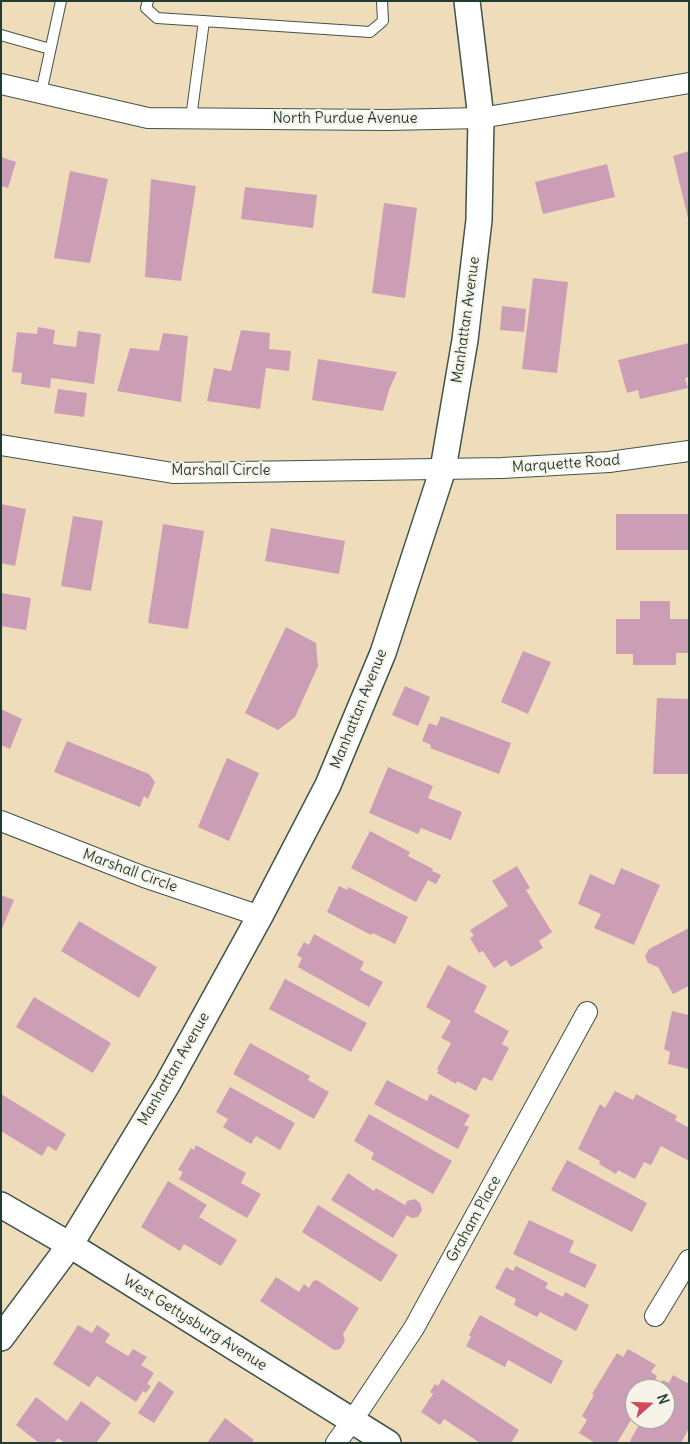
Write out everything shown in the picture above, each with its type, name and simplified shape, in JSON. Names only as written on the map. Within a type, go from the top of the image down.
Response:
[{"type":"street","name":"Manhattan Avenue","points":[[1,1338],[70,1245],[167,1085],[260,916],[328,786],[383,653],[443,469],[465,340],[479,220],[480,118],[467,1]]},
{"type":"street","name":"North Purdue Avenue","points":[[1,84],[148,118],[388,120],[480,118],[689,83]]},
{"type":"street","name":"Marshall Circle","points":[[1,445],[173,473],[443,469]]},
{"type":"street","name":"Marquette Road","points":[[443,469],[610,462],[689,451]]},
{"type":"street","name":"Marshall Circle","points":[[1,821],[144,877],[260,916]]},
{"type":"street","name":"Graham Place","points":[[336,1443],[414,1328],[587,1012]]},
{"type":"street","name":"West Gettysburg Avenue","points":[[1,1205],[70,1245],[388,1443]]},
{"type":"street","points":[[656,1316],[689,1260]]},
{"type":"lane","points":[[41,93],[61,1]]},
{"type":"lane","points":[[148,1],[146,8],[157,18],[370,32],[383,21],[382,1]]},
{"type":"lane","points":[[191,118],[204,21]]},
{"type":"lane","points":[[1,35],[50,48]]},
{"type":"building","points":[[689,151],[689,218],[688,218],[673,156]]},
{"type":"building","points":[[1,157],[16,162],[8,188],[1,186]]},
{"type":"building","points":[[607,164],[615,197],[543,214],[535,182]]},
{"type":"building","points":[[70,171],[108,179],[90,263],[54,258]]},
{"type":"building","points":[[151,179],[196,186],[181,281],[145,277]]},
{"type":"building","points":[[245,187],[317,195],[313,228],[241,219]]},
{"type":"building","points":[[384,203],[417,208],[405,298],[372,293]]},
{"type":"building","points":[[533,278],[568,282],[557,373],[522,369]]},
{"type":"building","points":[[502,306],[526,309],[524,332],[500,330]]},
{"type":"building","points":[[38,327],[55,330],[53,344],[76,347],[78,331],[101,334],[94,384],[51,378],[50,388],[21,384],[22,373],[12,372],[17,332],[37,334]]},
{"type":"building","points":[[241,330],[270,333],[269,349],[291,351],[289,371],[266,368],[260,409],[207,401],[214,368],[231,371]]},
{"type":"building","points":[[163,333],[188,336],[181,402],[117,391],[130,348],[159,351]]},
{"type":"building","points":[[689,343],[689,377],[685,378],[688,388],[640,399],[638,390],[627,393],[618,360]]},
{"type":"building","points":[[318,359],[397,372],[383,411],[312,400]]},
{"type":"building","points":[[58,389],[87,393],[84,417],[54,413]]},
{"type":"building","points":[[1,504],[26,509],[15,566],[1,563]]},
{"type":"building","points":[[616,514],[689,514],[689,550],[616,550]]},
{"type":"building","points":[[73,516],[103,521],[91,591],[61,586]]},
{"type":"building","points":[[163,524],[204,531],[188,629],[148,623]]},
{"type":"building","points":[[271,528],[345,541],[339,574],[265,561]]},
{"type":"building","points":[[1,593],[31,598],[26,630],[1,626]]},
{"type":"building","points":[[640,601],[670,601],[670,619],[689,619],[689,653],[676,653],[676,665],[633,665],[633,654],[616,654],[616,619],[640,619]]},
{"type":"building","points":[[286,627],[316,643],[318,666],[295,717],[278,730],[245,713]]},
{"type":"building","points":[[523,651],[551,662],[528,714],[501,702]]},
{"type":"building","points":[[405,686],[430,697],[418,726],[392,715]]},
{"type":"building","points":[[657,698],[689,699],[689,774],[653,774]]},
{"type":"building","points":[[1,709],[22,719],[10,749],[1,745]]},
{"type":"building","points":[[441,716],[511,743],[499,774],[430,748],[431,745],[422,741],[429,723],[437,726]]},
{"type":"building","points":[[67,741],[149,774],[155,782],[148,799],[144,796],[140,807],[54,772]]},
{"type":"building","points":[[227,758],[259,773],[229,841],[198,827]]},
{"type":"building","points":[[388,767],[433,786],[428,798],[462,812],[451,840],[421,828],[418,834],[369,813]]},
{"type":"building","points":[[370,831],[410,852],[408,856],[441,875],[436,884],[428,880],[416,902],[351,868]]},
{"type":"building","points":[[517,866],[530,888],[526,890],[552,932],[539,941],[543,948],[511,967],[506,960],[494,968],[483,951],[479,953],[470,938],[474,936],[470,930],[508,906],[492,881]]},
{"type":"building","points":[[621,868],[660,885],[634,945],[594,928],[601,914],[578,904],[590,874],[614,885]]},
{"type":"building","points":[[339,886],[347,890],[348,887],[408,917],[395,944],[373,933],[371,935],[327,912]]},
{"type":"building","points":[[1,895],[14,900],[1,931]]},
{"type":"building","points":[[79,921],[157,967],[139,998],[61,951]]},
{"type":"building","points":[[689,928],[689,986],[673,994],[658,967],[648,963],[645,956],[649,949]]},
{"type":"building","points":[[314,934],[364,962],[360,970],[383,982],[369,1007],[298,967],[302,958],[297,955],[304,942],[309,945]]},
{"type":"building","points":[[448,965],[487,986],[474,1012],[509,1031],[502,1044],[509,1048],[492,1081],[483,1077],[476,1091],[457,1081],[456,1084],[437,1073],[439,1070],[437,1069],[451,1043],[441,1038],[451,1021],[426,1007]]},
{"type":"building","points":[[285,979],[367,1023],[351,1052],[269,1009]]},
{"type":"building","points":[[34,997],[111,1043],[93,1073],[16,1027]]},
{"type":"building","points":[[672,1011],[689,1015],[689,1069],[668,1064],[670,1052],[664,1049]]},
{"type":"building","points":[[250,1043],[310,1076],[308,1080],[329,1092],[314,1119],[233,1074]]},
{"type":"building","points":[[387,1080],[427,1101],[430,1094],[470,1115],[464,1125],[469,1127],[458,1149],[374,1104]]},
{"type":"building","points":[[230,1087],[295,1123],[280,1150],[256,1136],[251,1144],[223,1127],[228,1119],[216,1112]]},
{"type":"building","points":[[615,1091],[633,1100],[636,1094],[677,1116],[675,1120],[689,1128],[689,1161],[661,1146],[651,1165],[644,1162],[635,1179],[618,1170],[616,1174],[599,1164],[600,1161],[578,1149],[600,1104],[605,1108]]},
{"type":"building","points":[[1,1094],[66,1134],[56,1151],[48,1146],[42,1156],[1,1131]]},
{"type":"building","points":[[369,1114],[452,1161],[433,1194],[371,1159],[374,1153],[354,1141]]},
{"type":"building","points":[[196,1145],[246,1173],[241,1183],[261,1194],[247,1218],[179,1179],[183,1172],[178,1170],[191,1148],[194,1150]]},
{"type":"building","points":[[567,1160],[647,1203],[632,1232],[551,1190]]},
{"type":"building","points":[[348,1173],[374,1191],[376,1188],[405,1205],[407,1201],[415,1199],[420,1203],[422,1210],[418,1217],[411,1218],[407,1215],[393,1238],[331,1200]]},
{"type":"building","points":[[168,1181],[207,1205],[199,1217],[237,1240],[221,1266],[184,1244],[180,1251],[141,1227]]},
{"type":"building","points":[[318,1205],[398,1255],[381,1282],[302,1232]]},
{"type":"building","points":[[529,1220],[574,1241],[569,1252],[597,1265],[585,1288],[513,1254]]},
{"type":"building","points":[[516,1266],[548,1283],[545,1288],[563,1297],[565,1292],[589,1305],[576,1331],[540,1312],[537,1317],[514,1305],[516,1299],[495,1288],[506,1267],[513,1271]]},
{"type":"building","points":[[276,1277],[299,1292],[304,1284],[309,1288],[313,1281],[317,1280],[359,1308],[343,1334],[345,1341],[340,1349],[334,1350],[260,1301]]},
{"type":"building","points":[[480,1315],[563,1361],[551,1384],[508,1360],[505,1367],[466,1346],[471,1337],[469,1335]]},
{"type":"building","points":[[78,1325],[92,1333],[97,1325],[110,1334],[105,1342],[128,1356],[133,1349],[147,1357],[141,1365],[154,1373],[147,1384],[151,1386],[146,1393],[143,1391],[136,1402],[97,1376],[89,1387],[53,1364]]},
{"type":"building","points":[[628,1349],[656,1365],[651,1372],[657,1376],[655,1379],[625,1379],[625,1429],[617,1443],[595,1443],[579,1433],[587,1420],[582,1416],[594,1395],[592,1394],[617,1353],[623,1357]]},
{"type":"building","points":[[673,1375],[689,1384],[689,1428],[681,1443],[629,1443],[637,1429],[675,1429],[675,1379],[671,1379]]},
{"type":"building","points":[[442,1379],[519,1430],[511,1443],[480,1443],[444,1419],[440,1425],[421,1412],[433,1394],[430,1392],[435,1384],[438,1386]]},
{"type":"building","points":[[159,1381],[174,1392],[154,1423],[138,1413]]},
{"type":"building","points":[[36,1397],[67,1421],[81,1401],[111,1423],[96,1443],[65,1443],[58,1438],[54,1443],[39,1443],[16,1425]]},
{"type":"building","points":[[225,1418],[254,1440],[251,1443],[207,1443]]}]
